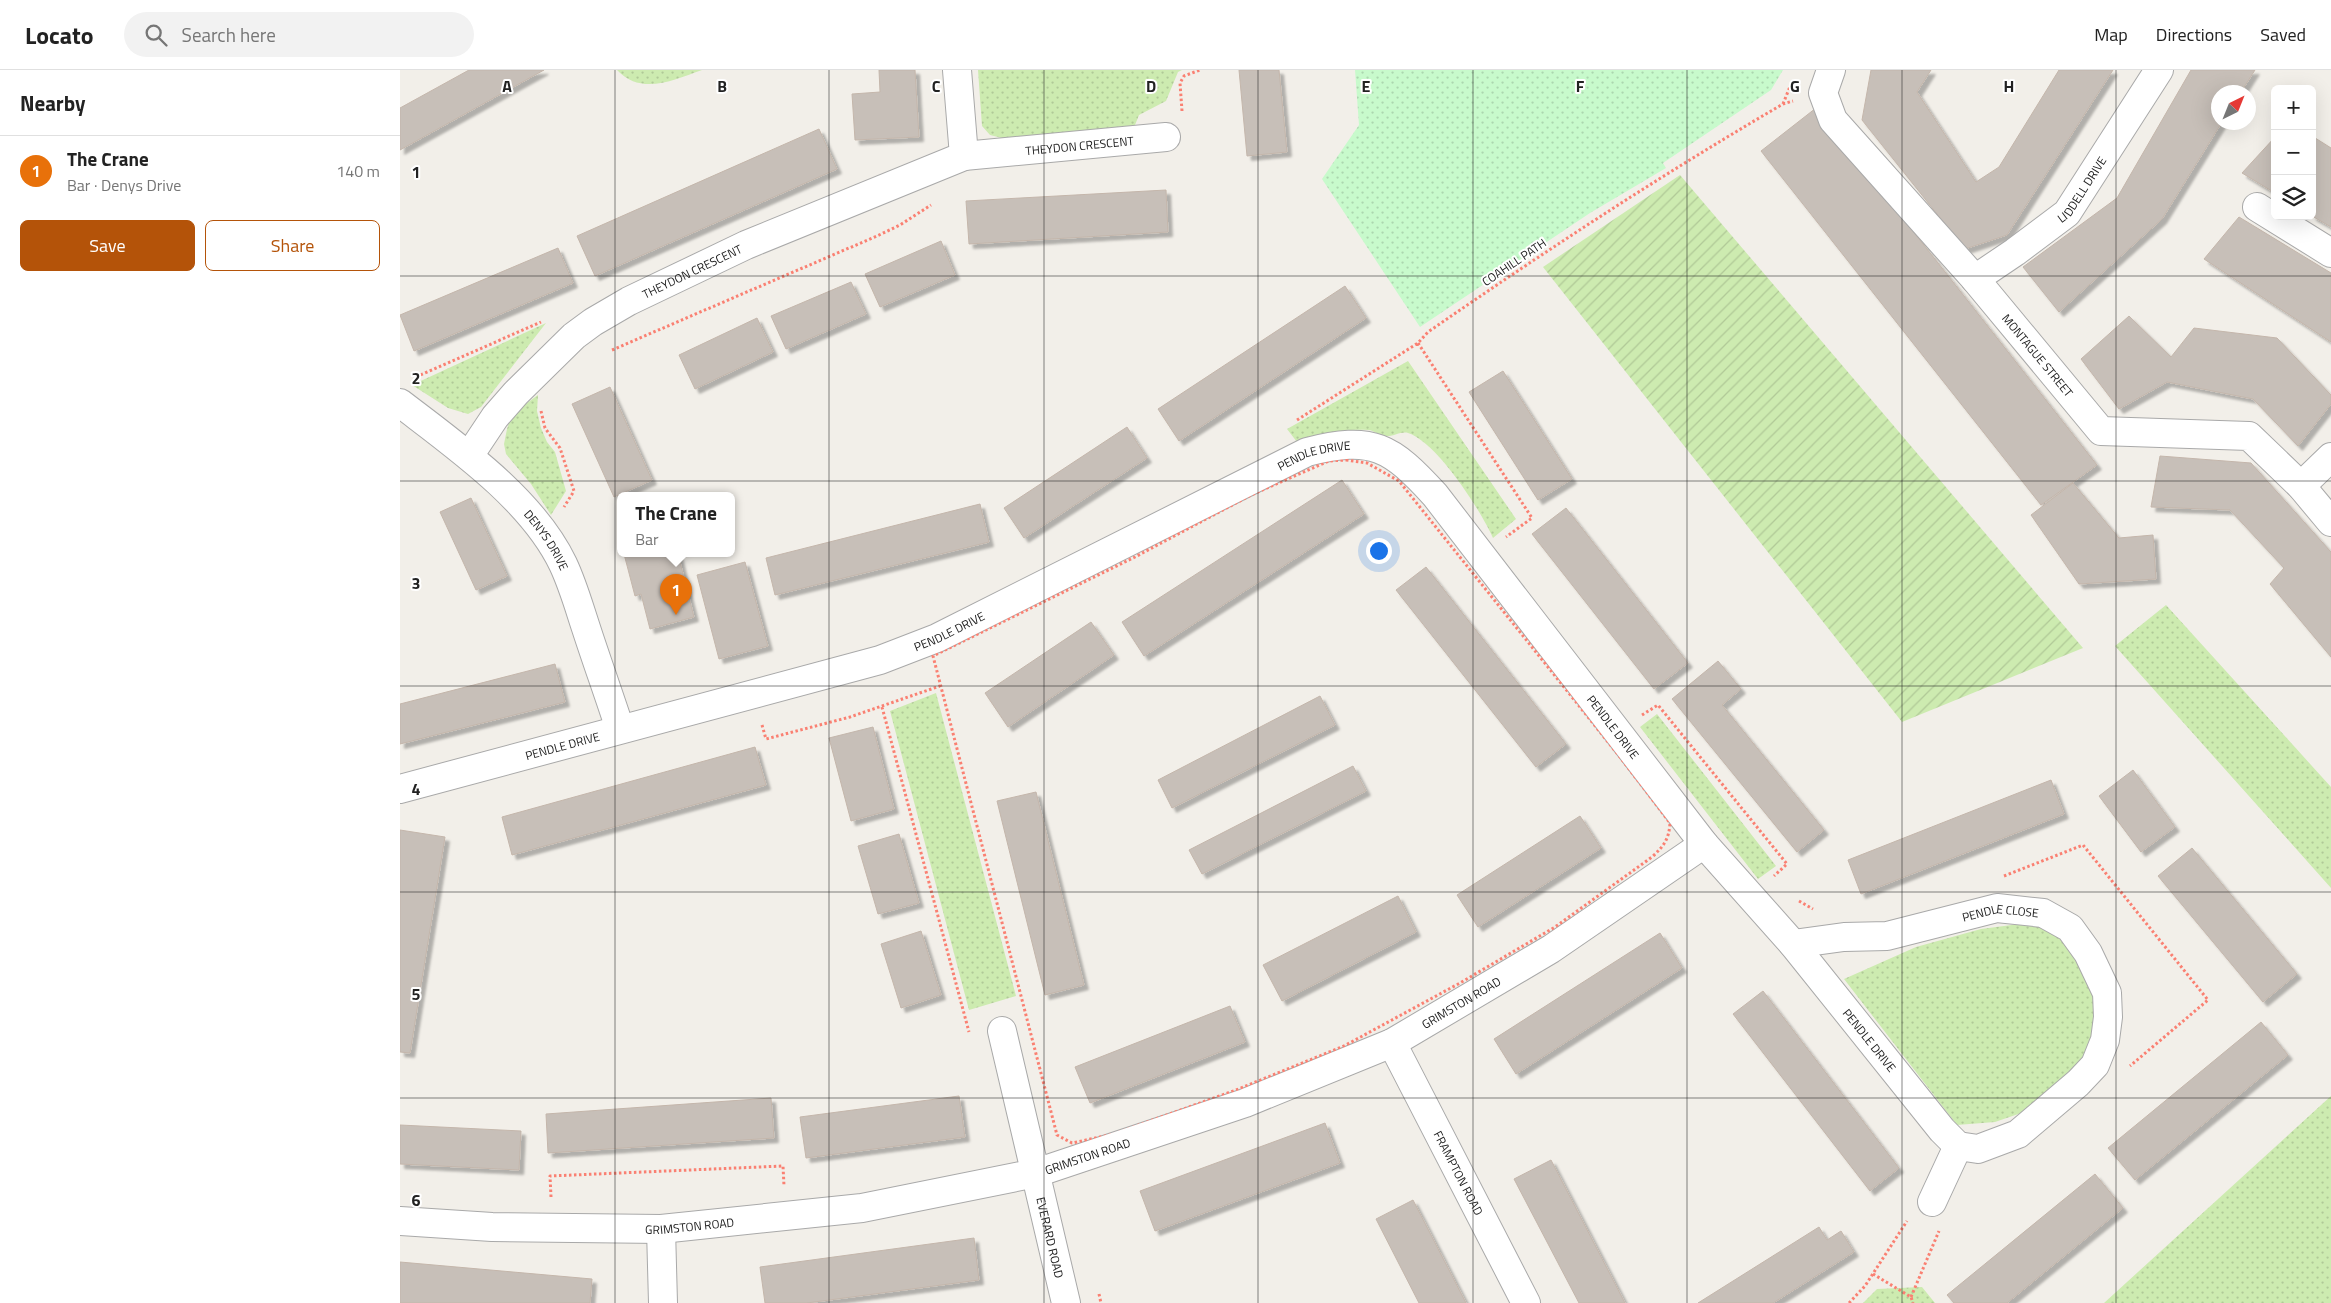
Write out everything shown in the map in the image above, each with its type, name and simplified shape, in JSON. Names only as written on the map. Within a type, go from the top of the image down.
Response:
[{"type":"street","points":[[957,70],[964,156]]},
{"type":"street","name":"LIDDELL DRIVE","points":[[1975,279],[2067,213],[2159,70]]},
{"type":"street","name":"MONTAGUE STREET","points":[[1827,81],[1833,120],[1975,279],[2101,431],[2249,436],[2301,486],[2331,522]]},
{"type":"street","name":"THEYDON CRESCENT","points":[[469,456],[495,417],[516,392],[574,336],[593,322],[629,301],[746,245],[964,156],[1166,137]]},
{"type":"street","points":[[2257,207],[2331,253]]},
{"type":"street","name":"DENYS DRIVE","points":[[400,403],[469,456],[530,514],[563,563],[620,729]]},
{"type":"street","name":"PENDLE DRIVE","points":[[400,789],[880,660],[937,638],[1308,452],[1355,443],[1378,448],[1407,465],[1435,495],[1704,844],[1793,944],[1942,1130],[1958,1146]]},
{"type":"street","points":[[2301,486],[2331,457]]},
{"type":"street","name":"GRIMSTON ROAD","points":[[400,1221],[492,1227],[661,1229],[862,1208],[1036,1173],[1245,1103],[1392,1043],[1551,949],[1704,844]]},
{"type":"street","name":"PENDLE CLOSE","points":[[1793,944],[1844,936],[1887,936],[1997,908],[2043,913],[2070,928],[2088,953],[2107,993],[2108,1017],[2105,1040],[2095,1065],[2078,1083],[2018,1134],[1978,1149],[1958,1146]]},
{"type":"street","name":"EVERARD ROAD","points":[[1002,1031],[1066,1303]]},
{"type":"street","name":"FRAMPTON ROAD","points":[[1392,1043],[1526,1303]]},
{"type":"street","points":[[1932,1202],[1958,1146]]},
{"type":"street","points":[[661,1229],[663,1303]]},
{"type":"path","points":[[1182,112],[1180,83],[1184,76],[1200,70]]},
{"type":"path","name":"COAHILL PATH","points":[[1290,425],[1418,343],[1428,332],[1574,232],[1705,149],[1827,81]]},
{"type":"path","points":[[610,351],[877,236],[917,215],[937,200]]},
{"type":"path","points":[[1418,343],[1532,518],[1502,540]]},
{"type":"path","points":[[541,403],[545,428],[560,448],[574,492],[563,508]]},
{"type":"path","points":[[1346,460],[1367,463],[1399,481],[1620,757],[1670,823],[1669,836],[1664,847],[1652,857],[1555,927],[1460,984],[1344,1046],[1236,1090],[1114,1134],[1072,1143],[1057,1135],[940,686],[933,656],[1135,557],[1260,492],[1329,461],[1346,460]]},
{"type":"path","points":[[1636,707],[1642,715],[1658,705],[1787,864],[1767,881]]},
{"type":"path","points":[[882,707],[971,1038]]},
{"type":"path","points":[[2001,878],[2084,845],[2208,1000],[2126,1068]]},
{"type":"path","points":[[1796,899],[1815,910]]},
{"type":"path","points":[[551,1201],[550,1176],[783,1166],[784,1190]]},
{"type":"path","points":[[1849,1303],[1873,1274],[1906,1225],[1909,1216]]},
{"type":"path","points":[[1911,1297],[1940,1229]]},
{"type":"path","points":[[1873,1274],[1911,1297],[1913,1303]]},
{"type":"path","points":[[1096,1285],[1101,1303]]},
{"type":"green space","points":[[617,70],[702,70],[658,84],[647,84],[626,78]]},
{"type":"green space","points":[[978,70],[1182,70],[1178,72],[1166,101],[1139,115],[1135,125],[1116,133],[1002,138],[990,135],[982,126]]},
{"type":"green space","points":[[1355,70],[1783,70],[1771,90],[1663,163],[1666,168],[1590,213],[1420,327],[1322,179],[1359,125]]},
{"type":"green space","points":[[1680,175],[2083,648],[1902,722],[1543,267]]},
{"type":"green space","points":[[546,323],[481,407],[468,414],[448,408],[412,385]]},
{"type":"green space","points":[[1408,361],[1516,519],[1493,538],[1479,511],[1457,479],[1432,449],[1408,433],[1386,436],[1370,430],[1350,430],[1297,442],[1287,429]]},
{"type":"green space","points":[[538,395],[537,411],[541,428],[547,442],[555,452],[566,491],[551,515],[531,484],[506,454],[504,444],[512,414]]},
{"type":"green space","points":[[2166,605],[2331,787],[2331,888],[2115,646]]},
{"type":"green space","points":[[936,693],[1016,996],[969,1010],[890,711]]},
{"type":"green space","points":[[1657,714],[1776,866],[1758,879],[1640,727]]},
{"type":"green space","points":[[2027,923],[2058,933],[2082,967],[2095,998],[2096,1029],[2086,1062],[2027,1111],[1995,1122],[1957,1125],[1844,979],[1916,947],[1981,929]]},
{"type":"green space","points":[[2331,1096],[2331,1303],[2104,1303]]},
{"type":"green space","points":[[1922,1287],[1935,1303],[1863,1303],[1877,1289]]},
{"type":"building","points":[[469,70],[544,70],[400,150],[400,108]]},
{"type":"building","points":[[879,70],[915,70],[919,137],[855,140],[852,94],[880,92]]},
{"type":"building","points":[[1239,70],[1279,70],[1287,152],[1247,156]]},
{"type":"building","points":[[1871,70],[1931,70],[1917,92],[1976,182],[1999,167],[2059,70],[2113,70],[2007,235],[1965,249],[1862,120]]},
{"type":"building","points":[[2191,70],[2255,70],[2245,85],[2211,85],[2211,130],[2217,130],[2162,219],[2059,312],[2023,267],[2117,198]]},
{"type":"building","points":[[1816,108],[2097,465],[2041,505],[1761,151]]},
{"type":"building","points":[[819,129],[837,169],[595,276],[577,236]]},
{"type":"building","points":[[2316,139],[2331,148],[2331,227],[2316,218]]},
{"type":"building","points":[[2271,141],[2271,191],[2242,173]]},
{"type":"building","points":[[1166,190],[1168,232],[969,244],[966,201]]},
{"type":"building","points":[[2239,217],[2331,273],[2331,342],[2204,259]]},
{"type":"building","points":[[941,241],[955,275],[880,307],[865,274]]},
{"type":"building","points":[[558,248],[573,283],[414,351],[400,315]]},
{"type":"building","points":[[851,282],[866,314],[786,349],[771,316]]},
{"type":"building","points":[[1345,286],[1366,318],[1179,441],[1158,409]]},
{"type":"building","points":[[2129,316],[2171,357],[2194,328],[2277,338],[2331,395],[2331,404],[2298,446],[2253,399],[2167,382],[2119,409],[2081,359]]},
{"type":"building","points":[[757,318],[773,352],[695,389],[679,355]]},
{"type":"building","points":[[1503,371],[1572,479],[1538,500],[1469,392]]},
{"type":"building","points":[[610,387],[652,480],[625,492],[617,492],[617,496],[614,497],[572,404]]},
{"type":"building","points":[[1127,427],[1147,458],[1024,538],[1004,508]]},
{"type":"building","points":[[2160,456],[2251,463],[2331,552],[2331,657],[2270,584],[2284,568],[2230,510],[2151,507]]},
{"type":"building","points":[[1342,480],[1364,514],[1144,656],[1122,622]]},
{"type":"building","points":[[2073,483],[2119,538],[2153,535],[2156,579],[2079,584],[2031,515]]},
{"type":"building","points":[[471,498],[507,576],[476,590],[440,512]]},
{"type":"building","points":[[980,504],[989,542],[775,595],[766,558]]},
{"type":"building","points":[[1566,508],[1688,663],[1654,689],[1532,534]]},
{"type":"building","points":[[625,557],[679,557],[694,617],[650,629],[641,594],[635,596]]},
{"type":"building","points":[[745,562],[768,646],[719,659],[697,575]]},
{"type":"building","points":[[1426,567],[1566,744],[1536,767],[1396,590]]},
{"type":"building","points":[[1091,622],[1114,655],[1008,727],[985,693]]},
{"type":"building","points":[[1718,661],[1741,689],[1722,705],[1824,830],[1797,852],[1672,699]]},
{"type":"building","points":[[555,664],[565,702],[400,744],[400,704]]},
{"type":"building","points":[[1320,696],[1335,725],[1172,808],[1158,780]]},
{"type":"building","points":[[873,727],[894,809],[851,821],[829,738]]},
{"type":"building","points":[[755,747],[766,785],[512,855],[502,817]]},
{"type":"building","points":[[1353,766],[1366,791],[1202,874],[1189,850]]},
{"type":"building","points":[[2133,770],[2175,827],[2141,852],[2099,796]]},
{"type":"building","points":[[2051,780],[2064,814],[1861,894],[1848,860]]},
{"type":"building","points":[[1036,792],[1084,985],[1045,995],[997,801]]},
{"type":"building","points":[[1580,816],[1601,848],[1478,927],[1457,895]]},
{"type":"building","points":[[400,830],[445,837],[410,1053],[400,1052]]},
{"type":"building","points":[[899,834],[919,903],[878,914],[858,846]]},
{"type":"building","points":[[2192,848],[2297,974],[2263,1002],[2158,876]]},
{"type":"building","points":[[1398,896],[1416,932],[1282,1001],[1263,965]]},
{"type":"building","points":[[921,931],[941,995],[901,1008],[881,944]]},
{"type":"building","points":[[1660,933],[1682,968],[1516,1074],[1494,1039]]},
{"type":"building","points":[[1763,991],[1899,1168],[1870,1191],[1733,1014]]},
{"type":"building","points":[[1230,1006],[1245,1042],[1090,1103],[1075,1067]]},
{"type":"building","points":[[2261,1022],[2288,1055],[2135,1180],[2108,1148]]},
{"type":"building","points":[[959,1096],[965,1137],[806,1158],[800,1117]]},
{"type":"building","points":[[771,1098],[774,1138],[548,1153],[546,1114]]},
{"type":"building","points":[[1325,1123],[1340,1163],[1155,1231],[1140,1191]]},
{"type":"building","points":[[400,1125],[521,1131],[519,1170],[400,1164]]},
{"type":"building","points":[[1551,1160],[1625,1303],[1579,1303],[1514,1179]]},
{"type":"building","points":[[2095,1174],[2123,1208],[2007,1303],[1954,1303],[1947,1295]]},
{"type":"building","points":[[1413,1200],[1466,1303],[1419,1303],[1376,1219]]},
{"type":"building","points":[[1819,1227],[1827,1240],[1841,1231],[1854,1252],[1773,1303],[1698,1303]]},
{"type":"building","points":[[974,1238],[979,1280],[807,1303],[765,1303],[760,1267]]},
{"type":"building","points":[[400,1262],[592,1279],[590,1303],[400,1303]]},
{"type":"place","name":"The Crane","points":[[676,615]]}]
